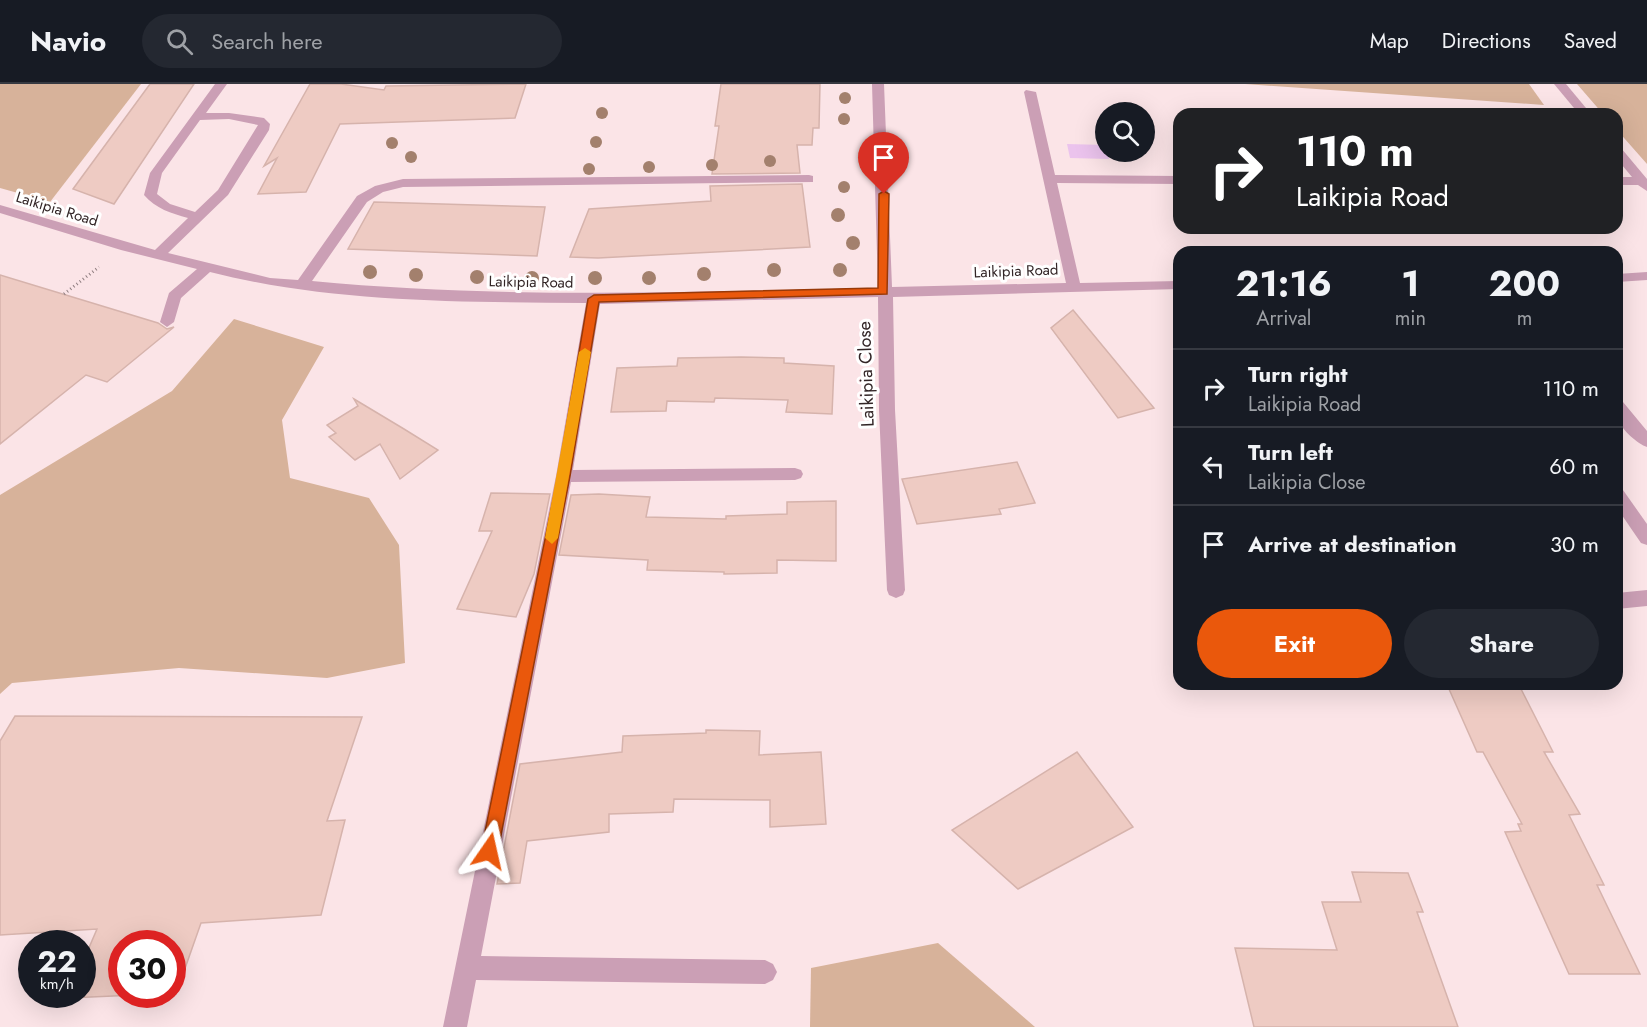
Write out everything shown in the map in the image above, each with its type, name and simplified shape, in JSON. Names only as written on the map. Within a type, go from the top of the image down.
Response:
[{"type":"street","points":[[197,217],[165,207],[150,195],[156,174],[221,84]]},
{"type":"street","name":"Laikipia Close","points":[[878,84],[884,194],[883,291],[896,590]]},
{"type":"street","points":[[1560,84],[1581,108]]},
{"type":"street","points":[[1030,92],[1074,286]]},
{"type":"street","points":[[158,255],[223,192],[263,130],[264,124],[250,117],[197,117]]},
{"type":"street","points":[[1623,158],[1644,184]]},
{"type":"street","points":[[302,285],[362,199],[379,189],[395,185],[809,179]]},
{"type":"street","points":[[1049,179],[1173,180]]},
{"type":"street","points":[[1623,182],[1644,184]]},
{"type":"street","name":"Laikipia Road","points":[[0,209],[126,247],[270,282],[398,294],[594,299],[1173,285]]},
{"type":"street","points":[[167,322],[174,296],[208,267]]},
{"type":"street","points":[[1623,278],[1647,276]]},
{"type":"street","points":[[455,1027],[564,476],[594,299]]},
{"type":"street","points":[[1623,415],[1647,441]]},
{"type":"street","points":[[564,476],[795,474]]},
{"type":"street","points":[[1623,504],[1647,538]]},
{"type":"street","points":[[1623,600],[1647,598]]},
{"type":"street","points":[[466,968],[765,972]]},
{"type":"path","points":[[64,294],[126,247]]},
{"type":"shaded area","points":[[0,84],[141,84],[50,202],[0,188]]},
{"type":"shaded area","points":[[1245,84],[1529,84],[1544,105]]},
{"type":"shaded area","points":[[1577,84],[1647,84],[1647,164],[1623,137],[1623,108],[1598,108]]},
{"type":"shaded area","points":[[1067,144],[1095,145],[1095,159],[1070,158]]},
{"type":"shaded area","points":[[234,319],[324,347],[282,420],[290,478],[369,498],[399,545],[405,663],[327,678],[179,668],[12,683],[0,694],[0,495],[172,391]]},
{"type":"shaded area","points":[[938,943],[1035,1027],[810,1027],[811,968]]},
{"type":"building","points":[[150,84],[194,84],[114,204],[73,189]]},
{"type":"building","points":[[310,84],[341,84],[384,90],[386,86],[526,84],[515,118],[340,124],[306,192],[258,194],[277,158],[264,166]]},
{"type":"building","points":[[721,84],[820,84],[819,128],[813,128],[812,145],[797,145],[800,173],[712,174],[719,126],[715,126]]},
{"type":"building","points":[[802,184],[810,247],[598,258],[570,257],[589,209],[711,201],[710,186]]},
{"type":"building","points":[[374,202],[545,207],[537,256],[348,249]]},
{"type":"building","points":[[0,275],[158,323],[167,329],[174,327],[107,382],[86,375],[0,444]]},
{"type":"building","points":[[1073,310],[1154,408],[1118,418],[1051,328]]},
{"type":"building","points":[[678,358],[784,358],[784,363],[834,366],[832,414],[786,412],[788,400],[715,398],[714,402],[667,401],[666,411],[611,412],[617,368],[677,366]]},
{"type":"building","points":[[354,399],[438,450],[400,479],[380,444],[355,460],[329,437],[336,433],[327,425],[358,406]]},
{"type":"building","points":[[1017,462],[1035,503],[999,509],[1001,514],[917,524],[902,479]]},
{"type":"building","points":[[491,493],[550,494],[534,574],[516,617],[457,609],[492,531],[479,531]]},
{"type":"building","points":[[571,495],[650,497],[646,517],[726,519],[726,516],[787,514],[787,502],[836,501],[836,561],[777,560],[777,573],[724,574],[724,572],[647,570],[648,560],[559,555]]},
{"type":"building","points":[[1449,690],[1522,690],[1553,752],[1544,752],[1580,814],[1569,815],[1604,885],[1597,885],[1640,974],[1569,974],[1505,832],[1521,831],[1518,824],[1522,824],[1483,752],[1477,752]]},
{"type":"building","points":[[15,716],[362,717],[327,821],[345,820],[321,915],[201,923],[186,966],[186,930],[108,930],[108,996],[96,997],[97,929],[18,930],[18,934],[0,935],[0,741]]},
{"type":"building","points":[[706,730],[760,731],[759,755],[821,752],[826,824],[770,827],[770,800],[674,799],[673,812],[609,814],[609,832],[527,841],[520,883],[497,884],[520,764],[622,752],[623,736],[706,733]]},
{"type":"building","points":[[1077,752],[1133,827],[1018,889],[952,830]]},
{"type":"building","points":[[1352,872],[1408,873],[1423,912],[1417,912],[1458,1027],[1254,1027],[1235,948],[1337,950],[1322,902],[1361,902]]},
{"type":"slow traffic","points":[[552,538],[585,352]]},
{"type":"route","points":[[489,851],[564,476],[594,299],[883,291],[884,194]]}]
